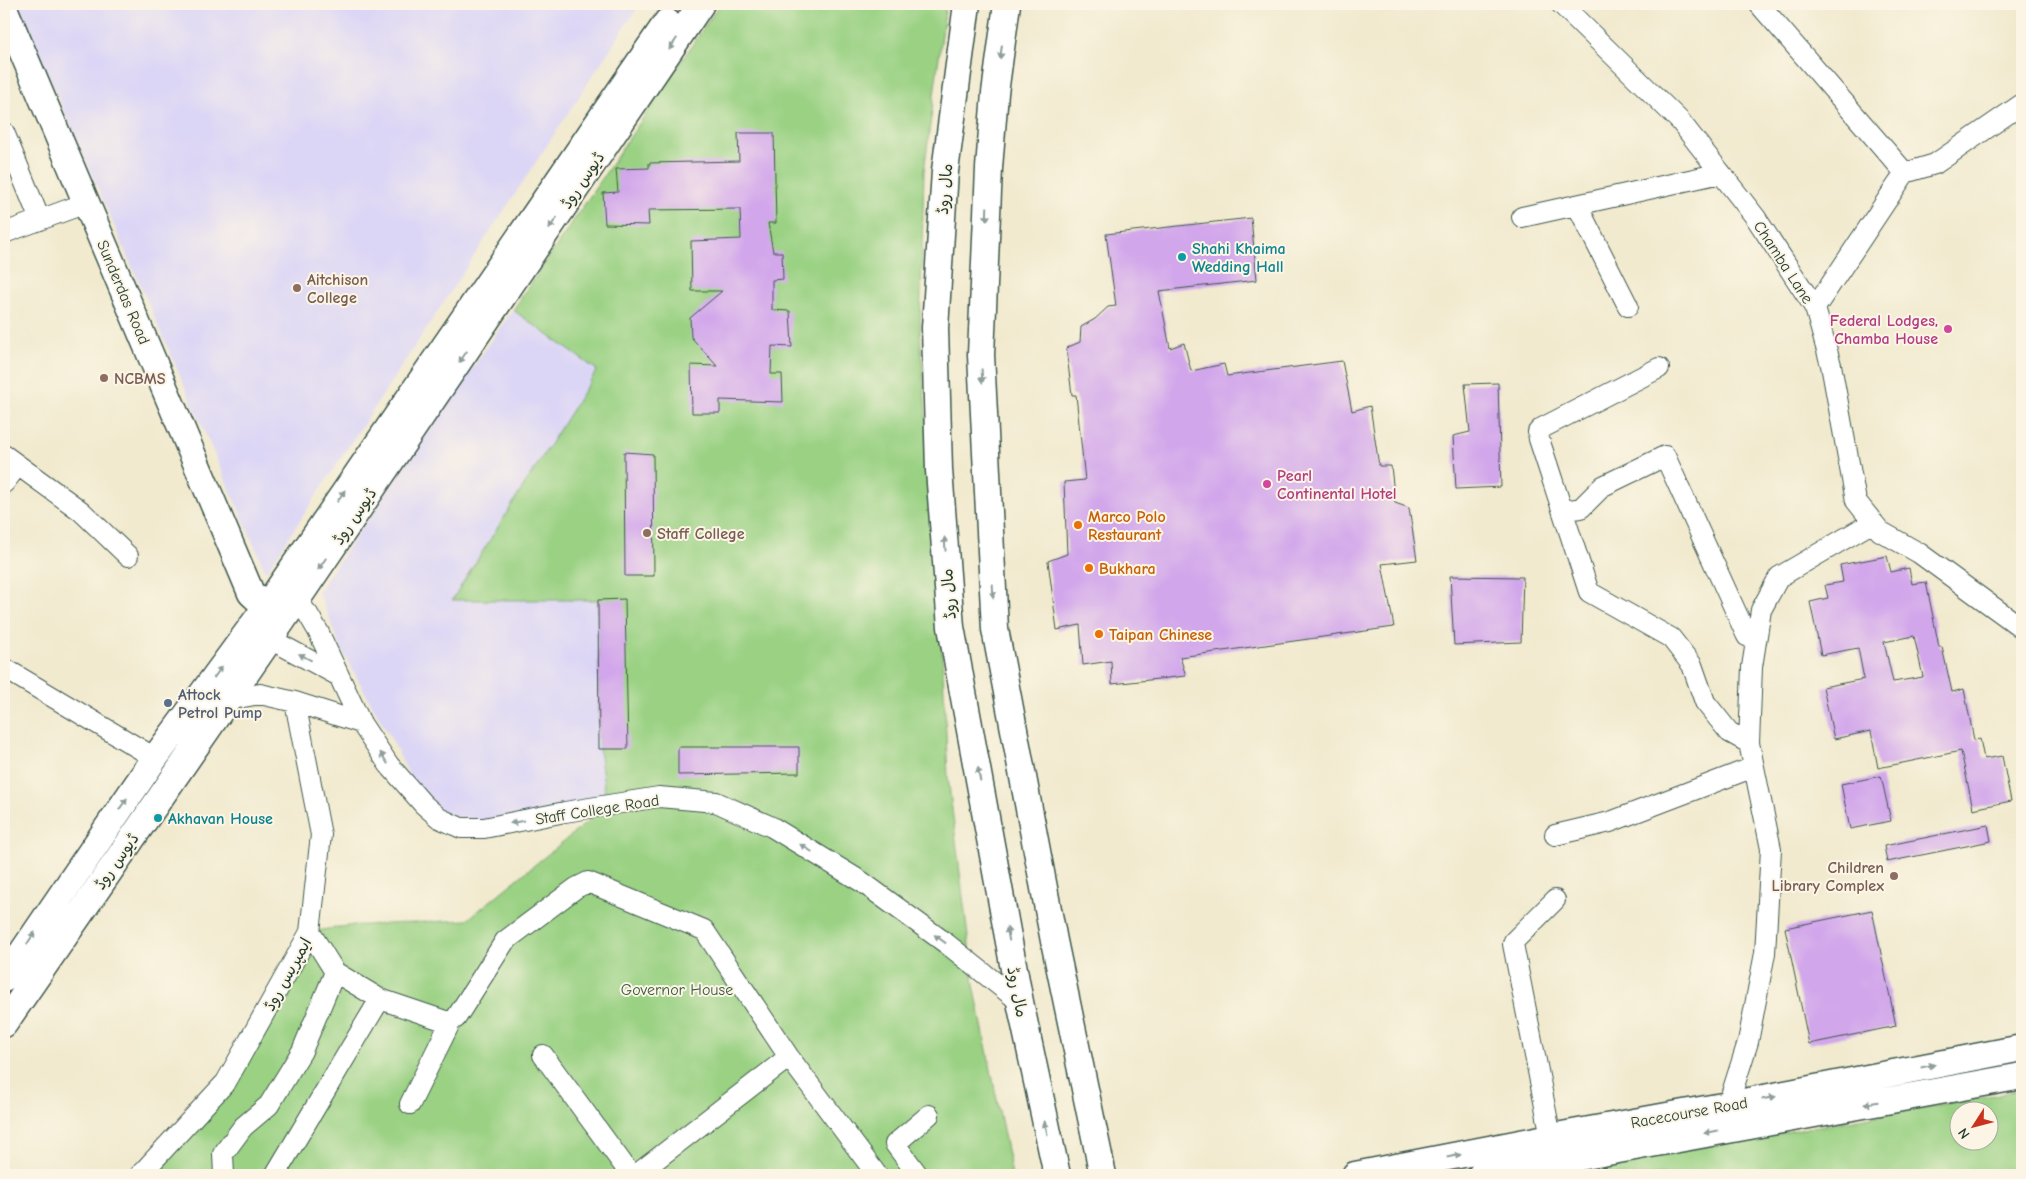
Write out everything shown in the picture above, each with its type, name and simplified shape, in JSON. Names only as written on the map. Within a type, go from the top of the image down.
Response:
[{"type":"main road","name":"ڈیوس روڈ","points":[[4,1024],[227,700],[278,617],[679,4]]},
{"type":"main road","name":"ڈیوس روڈ","points":[[4,979],[155,758],[278,617],[700,4]]},
{"type":"main road","name":"مال روڈ","points":[[967,4],[945,171],[935,328],[939,470],[951,627],[1020,1002],[1057,1175]]},
{"type":"main road","points":[[1007,4],[995,93],[990,159],[981,354],[995,629],[1048,913],[1103,1175]]},
{"type":"main road","name":"Sunderdas Road","points":[[4,8],[251,593],[278,617]]},
{"type":"main road","name":"Racecourse Road","points":[[1355,1175],[1551,1137],[1728,1106],[2022,1048]]},
{"type":"main road","name":"Racecourse Road","points":[[1481,1175],[2022,1076]]},
{"type":"street","name":"Chamba Lane","points":[[1561,4],[1680,121],[1756,218],[1814,308],[1831,365],[1856,501],[1880,531],[1919,553],[2022,628]]},
{"type":"street","points":[[1759,4],[1906,173]]},
{"type":"street","points":[[1814,308],[1906,173],[1935,164],[2022,104]]},
{"type":"street","points":[[4,132],[40,220]]},
{"type":"street","points":[[1522,217],[1720,173]]},
{"type":"street","points":[[4,234],[86,203]]},
{"type":"street","points":[[1577,205],[1628,306]]},
{"type":"street","points":[[1659,368],[1542,428],[1538,432],[1589,592],[1672,638],[1692,665],[1705,702],[1729,732],[1749,743]]},
{"type":"street","points":[[1563,511],[1581,508],[1603,486],[1665,456],[1746,634],[1757,636]]},
{"type":"street","points":[[4,483],[11,460],[81,511],[128,556]]},
{"type":"street","points":[[1728,1106],[1748,1042],[1766,953],[1771,849],[1749,743],[1752,667],[1761,610],[1779,577],[1873,522]]},
{"type":"street","name":"Staff College Road","points":[[278,617],[313,622],[361,723],[389,765],[423,804],[439,818],[461,828],[484,828],[565,812],[659,797],[716,802],[772,826],[862,882],[947,944],[1020,1002]]},
{"type":"street","points":[[278,617],[339,676]]},
{"type":"street","points":[[4,668],[155,758]]},
{"type":"street","points":[[227,700],[260,694],[295,702],[361,723]]},
{"type":"street","name":"ایمپریس روڈ","points":[[140,1175],[226,1082],[310,932],[321,835],[295,702]]},
{"type":"street","points":[[1555,835],[1610,822],[1754,767]]},
{"type":"street","points":[[410,1104],[451,1021],[456,1018],[505,941],[576,888],[588,882],[704,930],[789,1056],[877,1175]]},
{"type":"street","points":[[1551,1137],[1513,944],[1555,900]]},
{"type":"street","points":[[310,932],[335,972],[380,999],[451,1021]]},
{"type":"street","points":[[224,1175],[223,1154],[243,1127],[270,1104],[302,1051],[335,972]]},
{"type":"street","points":[[275,1175],[380,999]]},
{"type":"street","points":[[543,1054],[632,1175]]},
{"type":"street","points":[[636,1175],[789,1056]]},
{"type":"street","points":[[918,1175],[895,1144],[929,1115]]},
{"type":"shaded area","name":"Aitchison College","points":[[17,4],[640,4],[266,572]]},
{"type":"shaded area","name":"Staff College","points":[[720,4],[946,4],[924,171],[920,332],[716,802],[484,828],[423,804],[394,744],[342,651],[318,591],[512,311]]},
{"type":"green space","name":"Governor House","points":[[720,4],[946,4],[924,171],[920,332],[941,628],[948,777],[974,985],[1012,1175],[140,1175],[226,1082],[310,932],[346,926],[467,920],[607,806],[599,749],[598,600],[452,600],[597,370],[513,310]]},
{"type":"green space","points":[[2022,1090],[2022,1175],[1544,1175],[1948,1103],[1948,1152],[1998,1152],[1998,1102],[1955,1102]]},
{"type":"building","points":[[738,133],[774,133],[776,223],[768,223],[773,252],[782,252],[783,279],[772,280],[772,310],[790,311],[792,347],[772,346],[771,374],[782,374],[783,402],[720,400],[720,413],[692,413],[691,365],[717,366],[691,337],[690,318],[722,291],[692,291],[691,241],[741,239],[740,209],[648,210],[649,225],[605,224],[603,193],[618,192],[616,169],[649,168],[649,163],[739,161]]},
{"type":"building","name":"Pearl Continental Hotel","points":[[1251,218],[1257,280],[1159,291],[1170,348],[1184,343],[1191,371],[1224,364],[1227,376],[1342,361],[1352,411],[1370,406],[1379,466],[1391,466],[1395,503],[1409,508],[1417,560],[1382,564],[1394,627],[1180,657],[1186,676],[1112,684],[1111,661],[1083,665],[1080,625],[1057,630],[1048,561],[1067,554],[1064,482],[1085,480],[1076,395],[1072,395],[1066,348],[1080,342],[1081,327],[1095,319],[1108,307],[1116,306],[1106,234]]},
{"type":"building","points":[[1498,383],[1501,487],[1456,489],[1453,436],[1470,432],[1465,384]]},
{"type":"building","points":[[624,452],[653,454],[654,576],[625,576]]},
{"type":"building","points":[[1887,556],[1891,572],[1909,568],[1912,584],[1926,582],[1939,647],[1942,647],[1952,692],[1964,689],[1974,740],[1980,739],[1984,759],[2002,756],[2011,801],[1973,809],[1961,751],[1878,768],[1871,731],[1834,739],[1823,687],[1864,679],[1858,648],[1821,655],[1810,602],[1828,598],[1825,585],[1843,582],[1840,565]],"holes":[[[1914,636],[1923,677],[1893,682],[1884,642]]]},
{"type":"building","points":[[1450,576],[1523,577],[1521,642],[1454,645]]},
{"type":"building","points":[[625,599],[628,749],[599,749],[598,600]]},
{"type":"building","points":[[678,747],[799,747],[799,773],[678,775]]},
{"type":"building","points":[[1881,776],[1891,821],[1850,829],[1841,784]]},
{"type":"building","points":[[1988,825],[1991,841],[1887,862],[1884,846]]},
{"type":"building","points":[[1872,910],[1896,1026],[1809,1044],[1785,928]]},
{"type":"place","name":"Shahi Khaima Wedding Hall","points":[[1182,257]]},
{"type":"place","name":"Aitchison College","points":[[297,288]]},
{"type":"place","name":"Federal Lodges, Chamba House","points":[[1948,329]]},
{"type":"place","name":"NCBMS","points":[[104,378]]},
{"type":"place","name":"Pearl Continental Hotel","points":[[1267,484]]},
{"type":"place","name":"Marco Polo Restaurant","points":[[1078,525]]},
{"type":"place","name":"Staff College","points":[[647,533]]},
{"type":"place","name":"Bukhara","points":[[1089,568]]},
{"type":"place","name":"Taipan Chinese","points":[[1099,634]]},
{"type":"place","name":"Attock Petrol Pump","points":[[168,703]]},
{"type":"place","name":"Akhavan House","points":[[158,818]]},
{"type":"place","name":"Children Library Complex","points":[[1894,876]]}]
